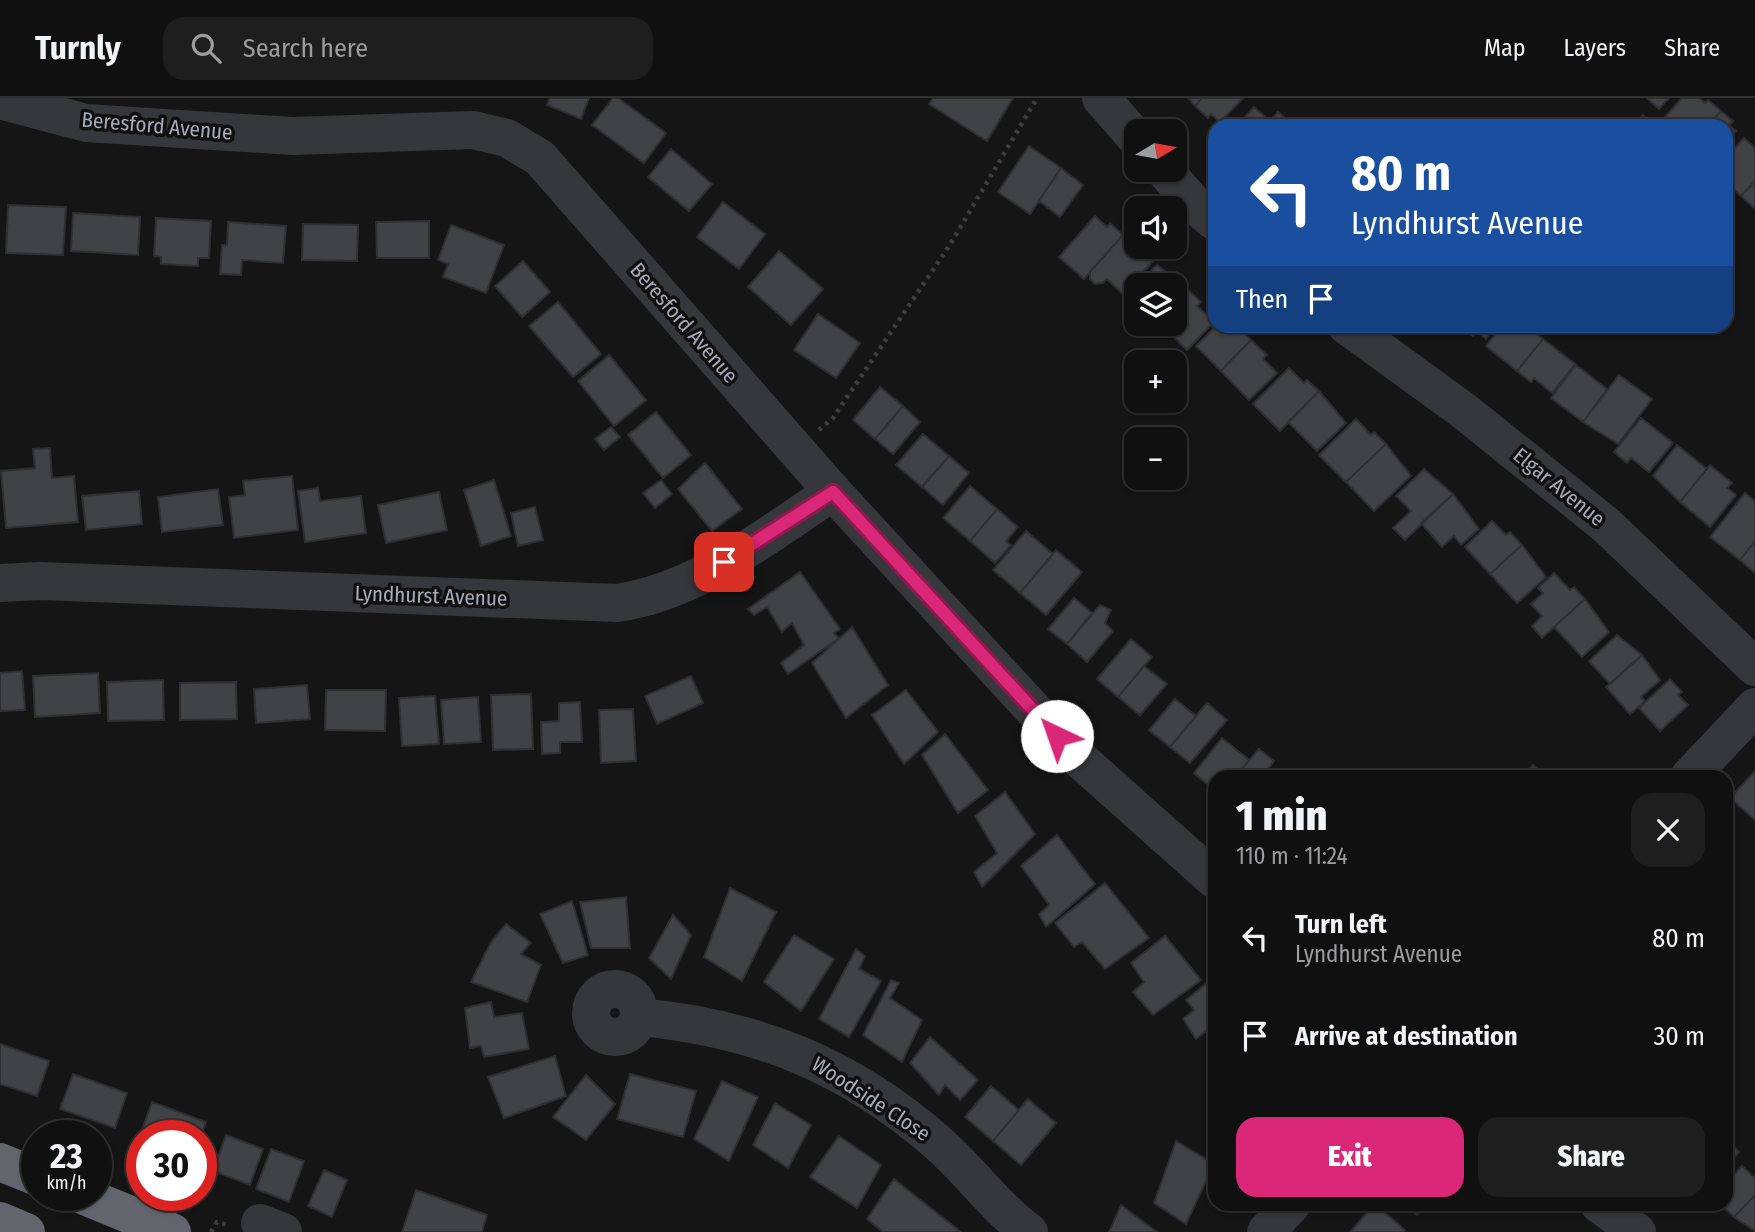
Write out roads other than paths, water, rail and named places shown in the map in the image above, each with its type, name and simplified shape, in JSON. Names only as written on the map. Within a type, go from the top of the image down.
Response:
[{"type":"highway","points":[[0,1162],[21,1171]]},
{"type":"highway","points":[[112,1207],[172,1232]]},
{"type":"highway","points":[[0,1221],[26,1232]]},
{"type":"street","points":[[1101,98],[1124,124]]},
{"type":"street","name":"Beresford Avenue","points":[[0,100],[86,123],[293,136],[473,130],[507,138],[540,158],[795,450],[1076,756],[1208,874]]},
{"type":"street","points":[[1175,182],[1208,217]]},
{"type":"street","name":"Elgar Avenue","points":[[1357,333],[1464,411],[1606,525],[1755,667]]},
{"type":"street","name":"Lyndhurst Avenue","points":[[0,583],[40,580],[617,603],[652,598],[702,576],[833,492]]},
{"type":"street","points":[[1696,770],[1755,706]]},
{"type":"street","name":"Woodside Close","points":[[639,1017],[681,1021],[748,1035],[810,1057],[876,1097],[939,1143],[1001,1211],[1029,1232]]},
{"type":"street","points":[[1266,1232],[1286,1211]]},
{"type":"street","points":[[1608,1211],[1637,1232]]}]
